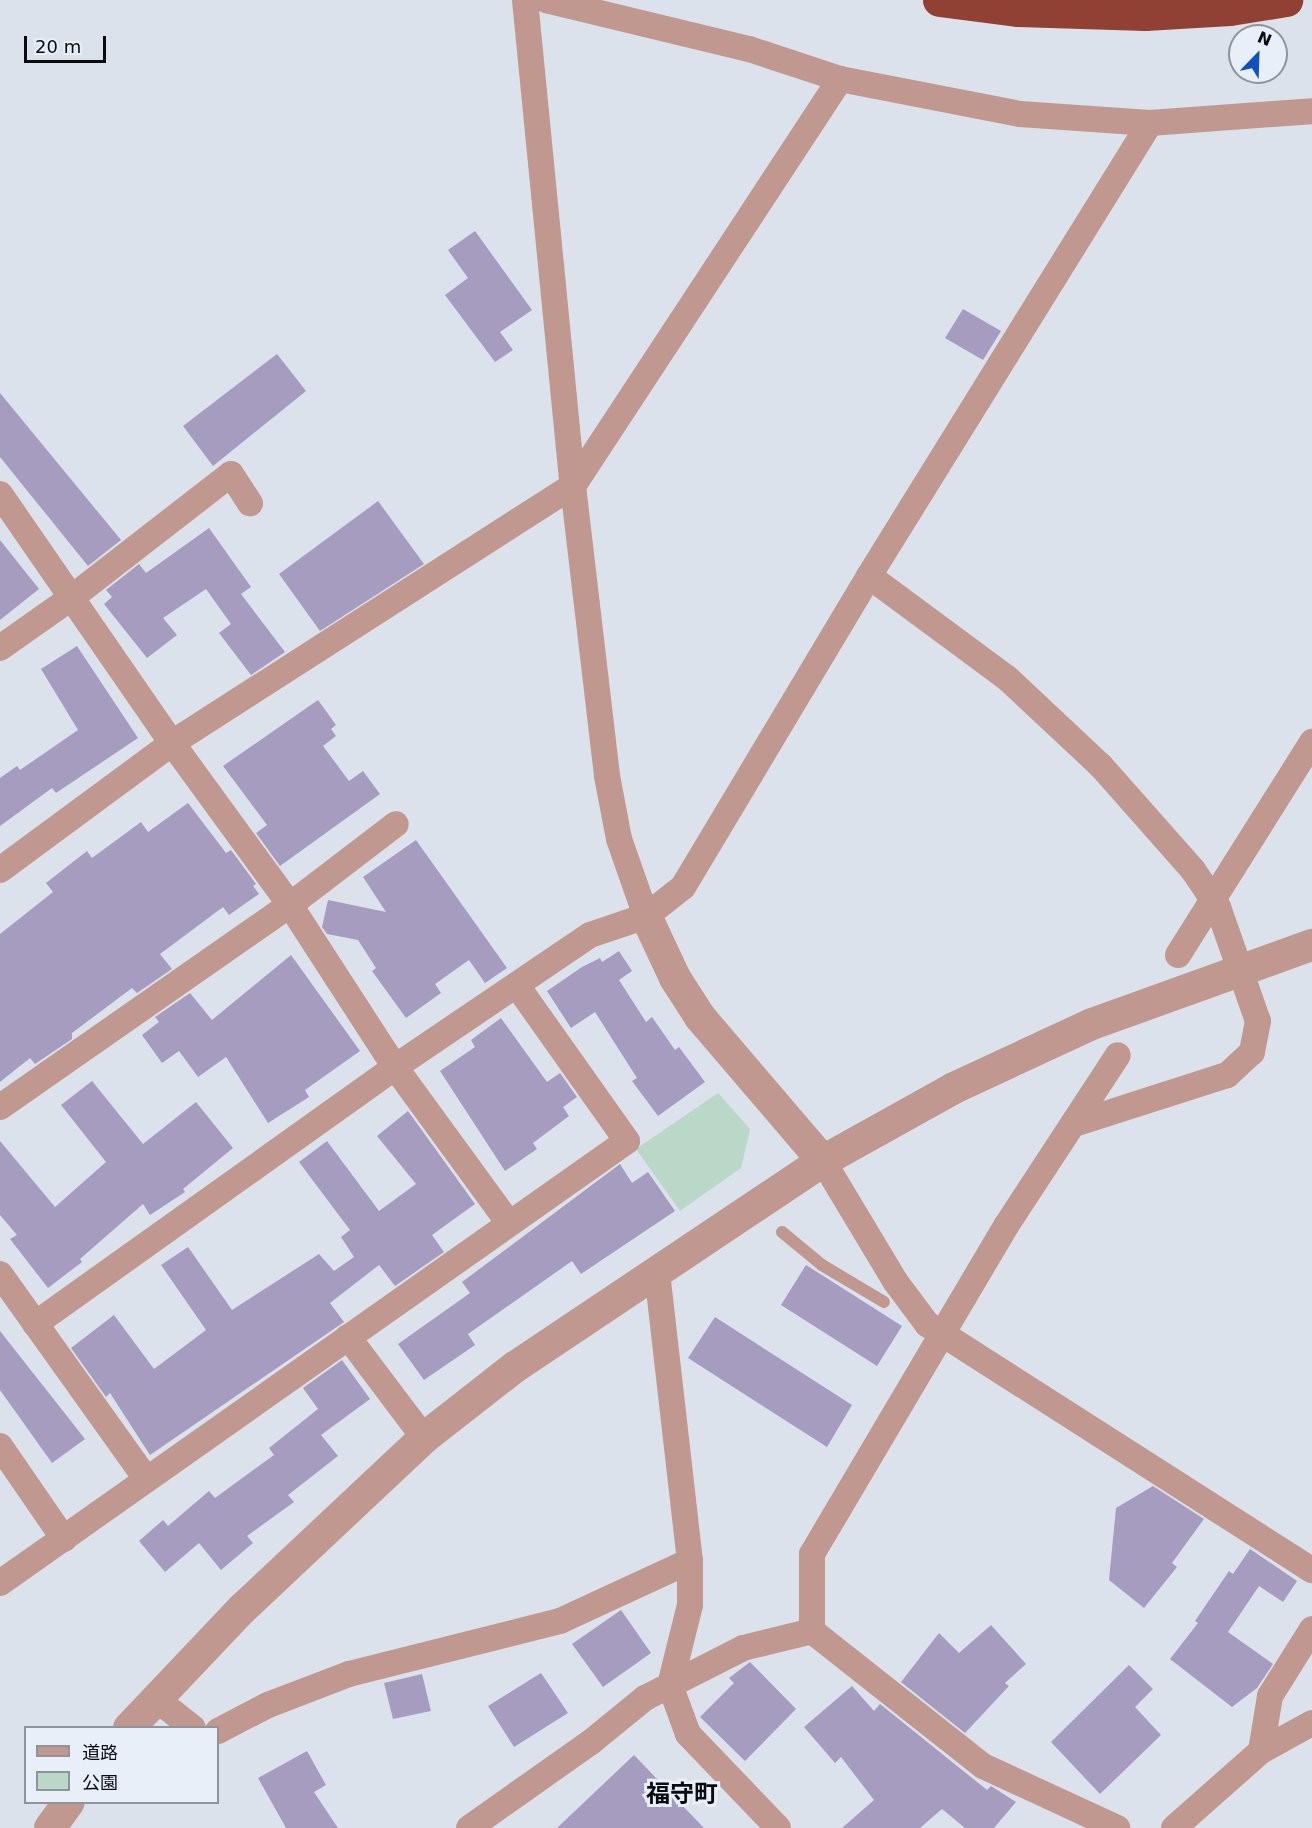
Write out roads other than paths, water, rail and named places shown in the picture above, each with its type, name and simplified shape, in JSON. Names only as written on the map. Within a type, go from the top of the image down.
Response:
[{"type":"highway","points":[[939,0],[1018,10],[1145,15],[1230,9],[1286,0]]},
{"type":"street","points":[[525,0],[573,486],[607,776],[619,839],[646,916],[675,978],[700,1017],[823,1161],[910,1305],[941,1336],[1312,1570]]},
{"type":"street","points":[[546,0],[749,49],[840,79],[1020,114],[1150,123],[1312,111]]},
{"type":"street","points":[[0,870],[172,743],[573,486],[840,79]]},
{"type":"street","points":[[35,1324],[395,1067],[518,987],[590,935],[646,916],[683,887],[869,576],[1150,123]]},
{"type":"street","points":[[0,648],[71,598],[231,474],[250,503]]},
{"type":"street","points":[[0,494],[172,743],[290,905],[395,1067],[508,1222]]},
{"type":"street","points":[[869,576],[1007,678],[1067,734],[1132,801],[1213,899],[1240,971],[1258,1029],[1252,1052],[1237,1070],[1074,1124]]},
{"type":"street","points":[[1178,955],[1312,742]]},
{"type":"street","points":[[0,1107],[290,905],[396,824]]},
{"type":"street","points":[[131,1726],[155,1698],[281,1571],[424,1438],[515,1367],[823,1161],[954,1088],[1072,1033],[1312,945]]},
{"type":"street","points":[[0,1583],[508,1222],[627,1141],[518,987]]},
{"type":"street","points":[[812,1631],[812,1554],[1006,1226],[1118,1055]]},
{"type":"street","points":[[657,1272],[690,1561],[690,1605],[670,1685],[688,1734],[778,1828]]},
{"type":"street","points":[[0,1274],[146,1479]]},
{"type":"street","points":[[348,1337],[424,1438]]},
{"type":"street","points":[[0,1446],[64,1539]]},
{"type":"street","points":[[219,1730],[268,1705],[350,1674],[560,1621],[690,1561]]},
{"type":"street","points":[[1261,1751],[1270,1696],[1312,1629]]},
{"type":"street","points":[[469,1828],[591,1742],[645,1698],[743,1648],[812,1631]]},
{"type":"street","points":[[812,1631],[983,1766],[1117,1828]]},
{"type":"street","points":[[155,1698],[190,1726]]},
{"type":"street","points":[[1174,1828],[1261,1751],[1312,1723]]},
{"type":"street","points":[[50,1828],[68,1804]]},
{"type":"lane","points":[[782,1232],[822,1265],[884,1302]]},
{"type":"district","name":"福守町","points":[[682,1795]]}]
